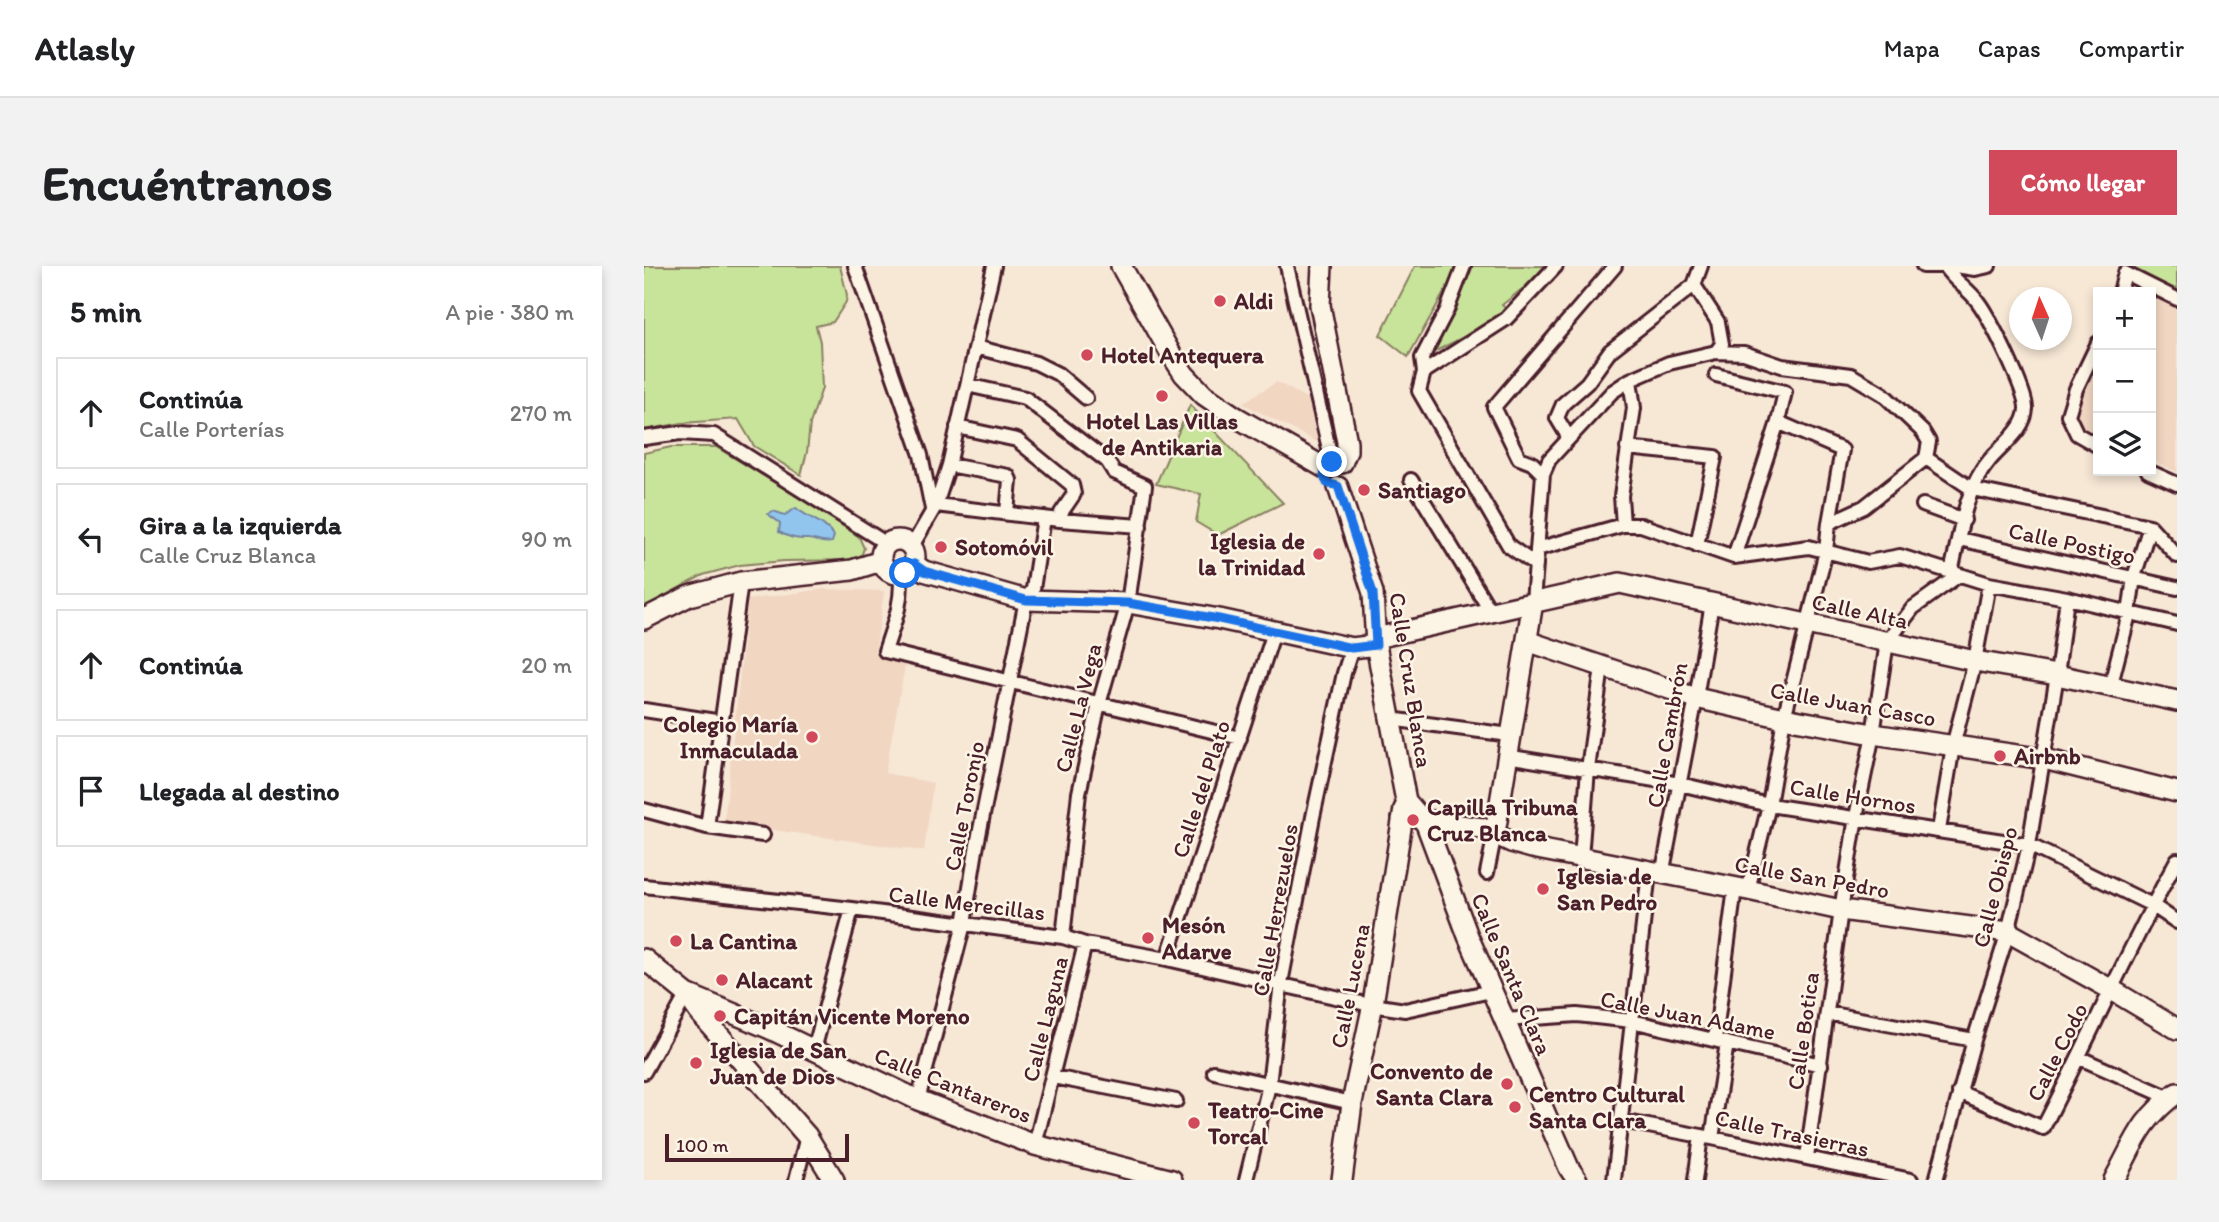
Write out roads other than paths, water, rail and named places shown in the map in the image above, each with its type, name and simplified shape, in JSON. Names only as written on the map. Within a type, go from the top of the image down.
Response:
[{"type":"street","points":[[855,266],[920,455],[934,509]]},
{"type":"street","points":[[908,544],[915,541],[934,509],[949,465],[995,266]]},
{"type":"street","points":[[1121,266],[1157,332],[1184,374],[1198,390],[1236,417],[1333,464]]},
{"type":"street","points":[[1287,266],[1333,464]]},
{"type":"street","points":[[1322,266],[1320,305],[1347,442],[1347,451],[1333,464]]},
{"type":"street","points":[[1464,266],[1447,310],[1422,358],[1424,372],[1419,391],[1509,546],[1536,565]]},
{"type":"street","points":[[1424,372],[1506,319],[1556,266]]},
{"type":"street","points":[[1543,474],[1532,463],[1519,458],[1494,407],[1615,266]]},
{"type":"street","points":[[1569,438],[1557,418],[1563,404],[1587,383],[1610,351],[1694,285],[1701,266]]},
{"type":"street","points":[[1887,642],[1913,608],[1955,573],[1959,539],[1972,489],[1987,462],[2018,430],[2026,412],[2026,398],[2015,372],[1978,301],[1953,279],[1946,266],[1923,266]]},
{"type":"street","points":[[1956,266],[1975,269],[1989,266]]},
{"type":"street","points":[[2121,270],[2177,299]]},
{"type":"street","points":[[1694,285],[1718,322],[1722,344],[1716,352]]},
{"type":"street","points":[[976,347],[1036,363],[1058,374],[1086,398]]},
{"type":"street","points":[[2093,443],[2077,434],[2068,415],[2076,389],[2095,350]]},
{"type":"street","points":[[1487,873],[1533,602],[1543,474],[1549,460],[1612,392],[1630,380],[1669,363],[1716,352],[1744,353],[1782,366],[1851,374],[1883,394],[1923,432],[1929,442],[1926,458],[1864,507],[1829,523]]},
{"type":"street","points":[[1716,375],[1785,392],[1778,422],[1734,556]]},
{"type":"street","points":[[1622,525],[1621,496],[1634,408],[1630,380]]},
{"type":"street","name":"Calle La Vega","points":[[967,385],[1025,398],[1107,461],[1114,472],[1145,486],[1128,603],[1099,704],[1079,793],[1063,937]]},
{"type":"street","points":[[1695,1180],[1706,1137],[1742,889],[1769,805],[1784,718],[1826,551],[1842,450],[1778,422]]},
{"type":"street","points":[[957,427],[1017,440],[1072,485],[1074,494],[1061,513],[1060,520]]},
{"type":"street","points":[[644,438],[680,433],[714,435],[884,552],[887,571],[907,569]]},
{"type":"street","points":[[1628,448],[1715,457],[1697,545]]},
{"type":"street","points":[[1926,458],[1972,489],[2150,526],[2177,556]]},
{"type":"street","name":"Calle Cruz Blanca","points":[[1333,464],[1348,468],[1349,476],[1345,483],[1338,486],[1373,593],[1376,642],[1409,812]]},
{"type":"street","points":[[949,465],[1008,476],[1010,480],[1007,513]]},
{"type":"street","points":[[2156,475],[2177,484]]},
{"type":"street","points":[[1411,480],[1491,612]]},
{"type":"street","points":[[1923,505],[1964,520]]},
{"type":"street","points":[[934,509],[1140,526]]},
{"type":"street","name":"Calle Toronjo","points":[[918,1100],[964,924],[1009,681],[1026,600],[1033,589],[1044,519]]},
{"type":"street","points":[[1537,549],[1622,525],[1641,525],[1734,556],[1808,547],[1868,562],[1900,556],[1989,584],[2067,598],[2177,624]]},
{"type":"street","points":[[2110,688],[2129,614],[2134,577],[2150,526]]},
{"type":"street","name":"Calle Postigo","points":[[1959,539],[2177,588]]},
{"type":"street","points":[[644,619],[689,596],[741,582],[852,570],[900,541],[908,544],[914,551],[885,650],[1240,738]]},
{"type":"street","name":"Calle Alta","points":[[907,569],[924,571],[1026,600],[1128,603],[1352,648],[1491,612],[1620,583],[1975,661],[2057,675],[2177,701]]},
{"type":"street","points":[[707,827],[741,582]]},
{"type":"street","points":[[1939,830],[1953,746],[1975,661],[1989,584]]},
{"type":"street","name":"Calle Obispo","points":[[1936,1180],[1974,1040],[2008,932],[2029,845],[2067,598]]},
{"type":"street","name":"Calle Cambrón","points":[[1614,1180],[1632,1021],[1656,873],[1680,784],[1712,603]]},
{"type":"street","name":"Calle del Plato","points":[[1167,959],[1274,632]]},
{"type":"street","name":"Calle Juan Casco","points":[[1527,640],[1696,698],[1873,734],[2044,759],[2177,792]]},
{"type":"street","name":"Calle Botica","points":[[1807,1157],[1841,910],[1887,642]]},
{"type":"street","name":"Calle Herrezuelos","points":[[1246,1180],[1269,1085],[1281,983],[1341,686],[1352,648]]},
{"type":"street","points":[[1581,858],[1588,769],[1602,667]]},
{"type":"street","points":[[644,709],[722,722]]},
{"type":"street","points":[[1391,719],[1510,735]]},
{"type":"street","name":"Calle Hornos","points":[[1506,756],[1680,784],[1769,805],[2029,845],[2152,905],[2177,922]]},
{"type":"street","points":[[644,810],[707,827],[763,835]]},
{"type":"street","name":"Calle San Pedro","points":[[1409,812],[1430,821],[1482,828],[1532,848],[1581,858],[1841,910],[2008,932],[2177,1029]]},
{"type":"street","name":"Calle Santa Clara","points":[[1409,812],[1426,824],[1491,991],[1573,1174]]},
{"type":"street","name":"Calle Lucena","points":[[1342,1180],[1352,1103],[1409,812]]},
{"type":"street","name":"Calle Codo","points":[[1959,1092],[2043,1128],[2080,1058],[2152,905],[2177,860]]},
{"type":"street","name":"Calle Merecillas","points":[[644,886],[852,909],[1063,937],[1085,944],[1281,983],[1366,1004],[1405,1010],[1491,991]]},
{"type":"street","points":[[814,1050],[852,909]]},
{"type":"street","name":"Calle Laguna","points":[[1035,1145],[1085,944]]},
{"type":"street","points":[[644,959],[687,994],[699,1012],[807,1136],[834,1180]]},
{"type":"street","points":[[644,1072],[687,994]]},
{"type":"street","name":"Calle Cantareros","points":[[687,994],[768,1028],[918,1100],[1035,1145],[1171,1180]]},
{"type":"street","points":[[1827,1013],[1974,1040]]},
{"type":"street","name":"Calle Juan Adame","points":[[1504,1020],[1577,1015],[1632,1021],[1821,1065]]},
{"type":"street","points":[[2080,1058],[2173,1096],[2142,1125],[2115,1180]]},
{"type":"street","points":[[1214,1072],[1352,1103]]},
{"type":"street","points":[[1053,1077],[1176,1101]]},
{"type":"street","name":"Calle Trasierras","points":[[1622,1121],[1911,1180]]},
{"type":"street","points":[[796,1180],[807,1136]]},
{"type":"water","points":[[796,508],[830,531],[834,536],[832,542],[790,537],[779,532],[780,523],[768,514],[773,511],[785,515]]},
{"type":"place","name":"Aldi","points":[[1220,301]]},
{"type":"place","name":"Hotel Antequera","points":[[1087,355]]},
{"type":"place","name":"Hotel Las Villas de Antikaria","points":[[1162,396]]},
{"type":"place","name":"Santiago","points":[[1364,490]]},
{"type":"place","name":"Sotomóvil","points":[[941,547]]},
{"type":"place","name":"Iglesia de la Trinidad","points":[[1319,554]]},
{"type":"place","name":"Colegio María Inmaculada","points":[[812,737]]},
{"type":"place","name":"Airbnb","points":[[2000,756]]},
{"type":"place","name":"Capilla Tribuna Cruz Blanca","points":[[1413,820]]},
{"type":"place","name":"Iglesia de San Pedro","points":[[1543,889]]},
{"type":"place","name":"Mesón Adarve","points":[[1148,938]]},
{"type":"place","name":"La Cantina","points":[[676,941]]},
{"type":"place","name":"Alacant","points":[[722,980]]},
{"type":"place","name":"Capitán Vicente Moreno","points":[[720,1016]]},
{"type":"place","name":"Iglesia de San Juan de Dios","points":[[696,1063]]},
{"type":"place","name":"Convento de Santa Clara","points":[[1507,1084]]},
{"type":"place","name":"Centro Cultural Santa Clara","points":[[1515,1107]]},
{"type":"place","name":"Teatro-Cine Torcal","points":[[1194,1123]]}]
